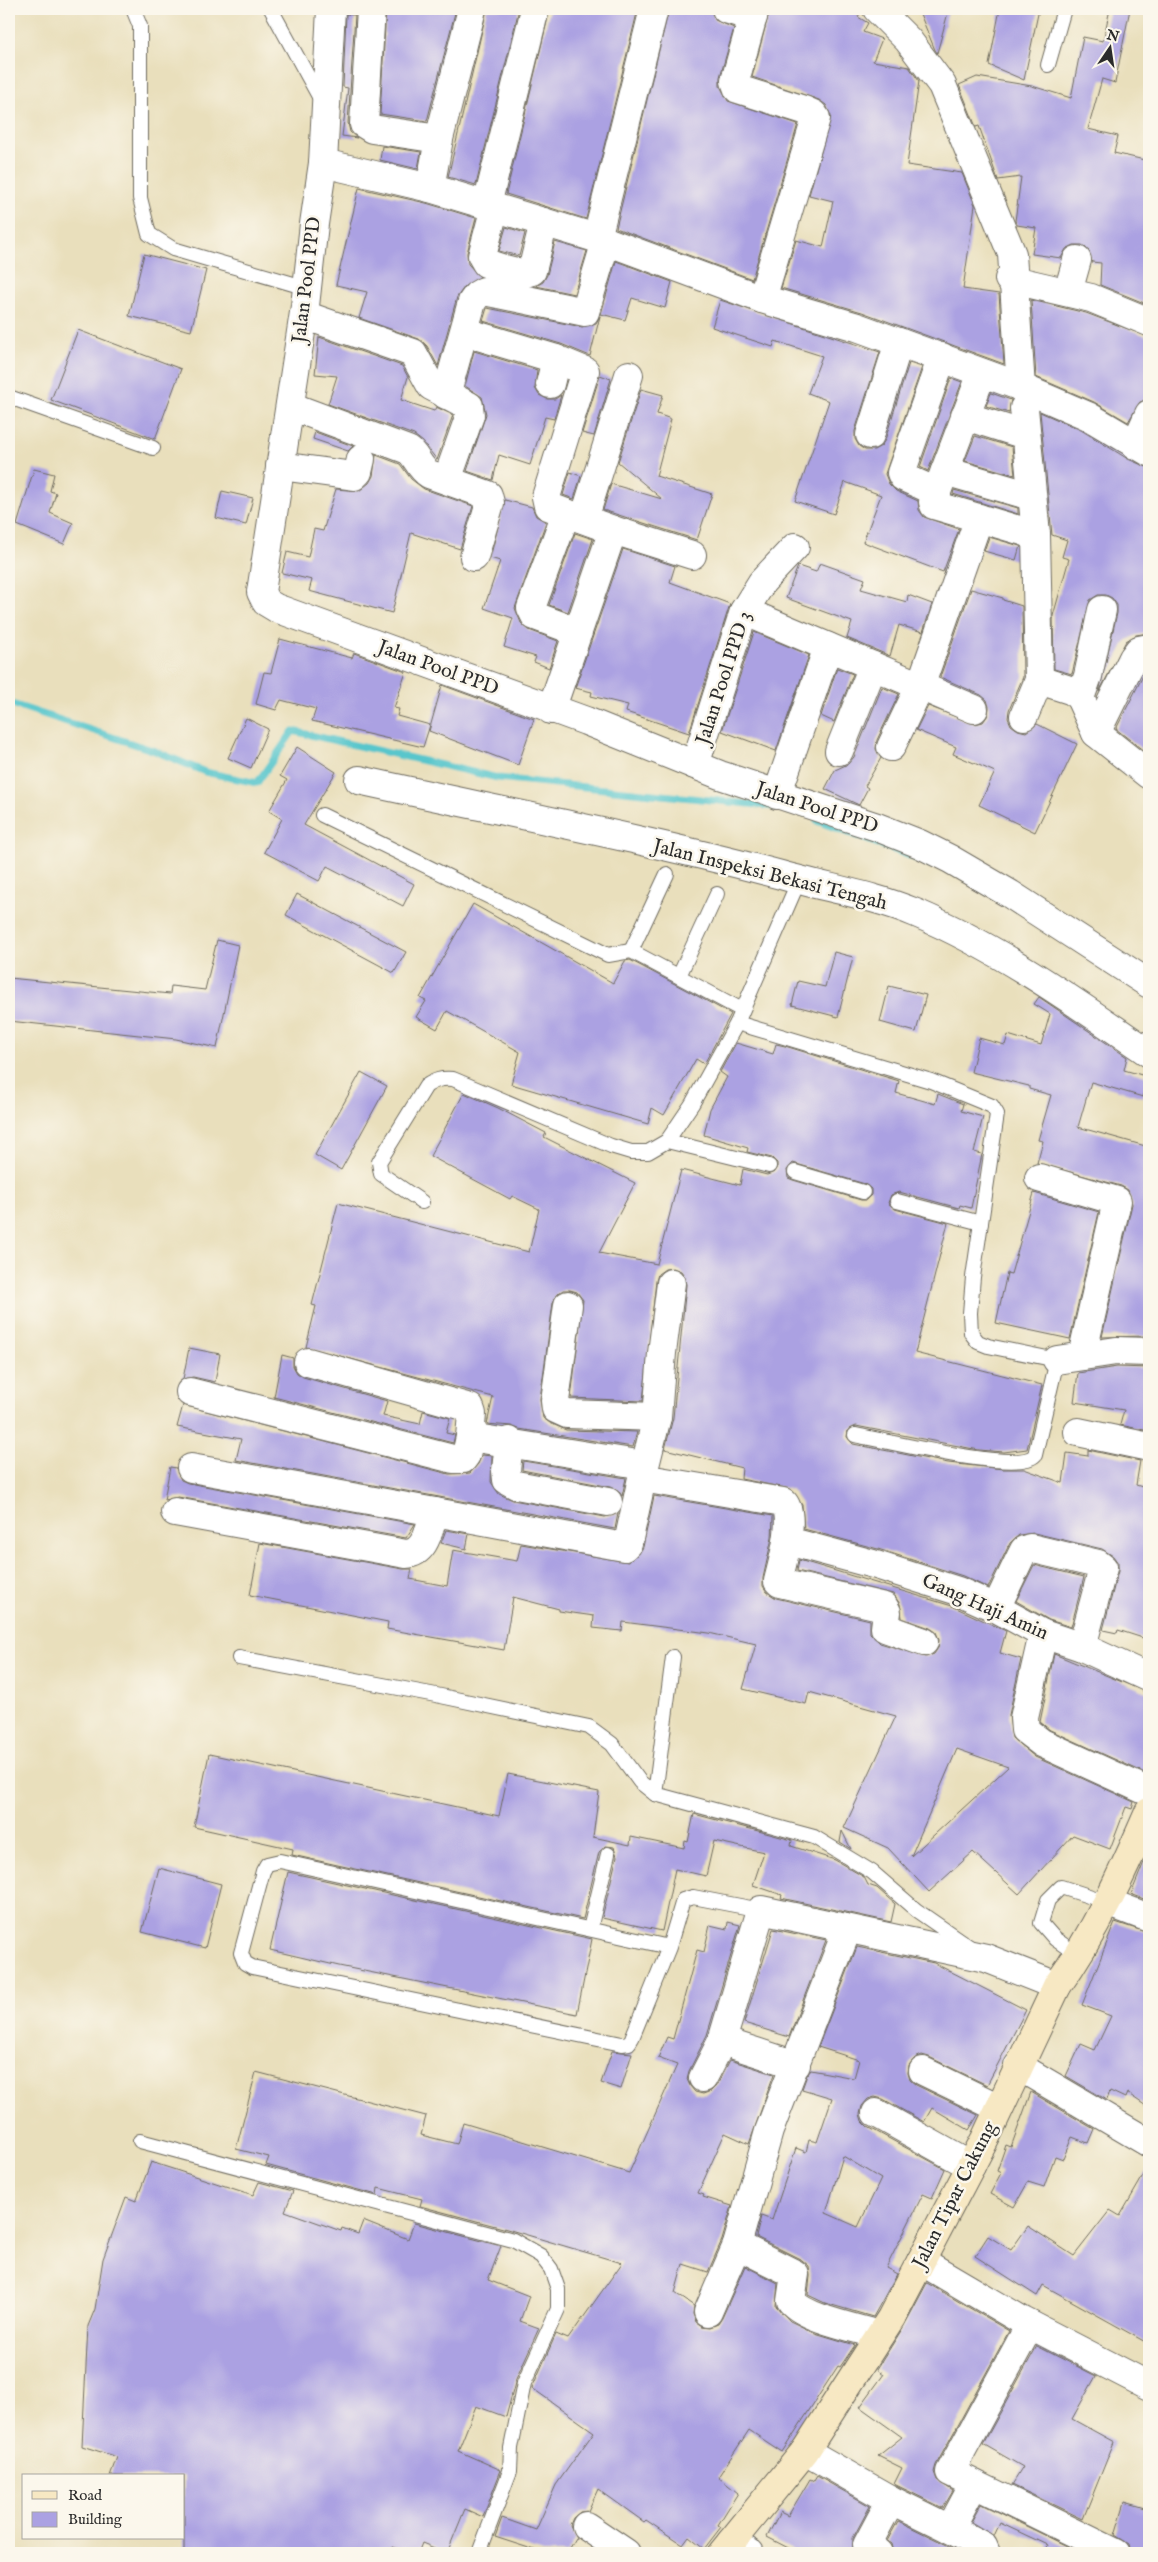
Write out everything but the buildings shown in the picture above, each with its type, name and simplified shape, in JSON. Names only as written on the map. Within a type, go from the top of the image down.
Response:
[{"type":"street","name":"Jalan Pool PPD","points":[[332,9],[323,163],[304,315],[262,592],[266,602],[276,608],[695,765],[777,795],[878,827],[950,859],[1010,894],[1149,984]]},
{"type":"street","points":[[336,9],[371,11],[364,124],[372,129],[439,139]]},
{"type":"street","points":[[430,188],[439,139],[472,9]]},
{"type":"street","points":[[535,9],[491,206],[482,256],[486,263],[523,273],[532,271],[544,222]]},
{"type":"street","points":[[446,395],[472,302],[477,295],[484,291],[585,312],[654,9]]},
{"type":"street","points":[[726,9],[754,13],[735,81],[738,89],[804,110],[813,114],[816,118],[762,299]]},
{"type":"street","points":[[877,9],[908,40],[942,85],[1012,254],[1012,279],[1025,435],[1036,535],[1039,680],[1024,716]]},
{"type":"street","points":[[323,163],[430,188],[544,222],[601,240],[762,299],[899,342],[982,373],[1023,398],[1088,416],[1142,448],[1149,414]]},
{"type":"street","points":[[1068,292],[1077,260]]},
{"type":"street","points":[[1012,279],[1091,298],[1149,322]]},
{"type":"street","points":[[304,315],[413,353],[431,386],[467,404],[470,410],[448,480]]},
{"type":"street","points":[[465,332],[553,372],[585,371],[545,500],[548,506],[692,556]]},
{"type":"street","points":[[870,435],[899,342]]},
{"type":"street","points":[[942,358],[901,473],[903,477],[1031,496]]},
{"type":"street","points":[[982,373],[932,502],[934,505],[1036,535]]},
{"type":"street","points":[[578,632],[535,616],[531,608],[575,516],[629,375]]},
{"type":"street","points":[[290,406],[408,450],[414,454],[421,469],[482,492],[490,498],[474,557]]},
{"type":"street","points":[[965,416],[1025,435]]},
{"type":"street","points":[[280,466],[354,476],[358,472],[361,460]]},
{"type":"street","points":[[891,747],[921,684],[979,518]]},
{"type":"street","points":[[551,710],[613,530]]},
{"type":"street","name":"Jalan Pool PPD 3","points":[[695,765],[744,611],[762,582],[795,547]]},
{"type":"street","points":[[1080,698],[1088,676],[1102,610]]},
{"type":"street","points":[[744,611],[873,666],[921,684],[974,709]]},
{"type":"street","points":[[777,795],[828,647]]},
{"type":"street","points":[[1096,733],[1133,658],[1139,650],[1149,648]]},
{"type":"street","points":[[839,751],[873,666]]},
{"type":"street","points":[[1039,680],[1073,691],[1080,698],[1096,733],[1149,775]]},
{"type":"street","name":"Jalan Inspeksi Bekasi Tengah","points":[[358,780],[738,864],[855,893],[913,912],[960,934],[1089,1012],[1149,1053]]},
{"type":"street","points":[[1039,1178],[1117,1201],[1069,1358],[1116,1351],[1149,1352]]},
{"type":"street","points":[[191,1468],[624,1547],[628,1543],[657,1417],[662,1353],[671,1284]]},
{"type":"street","points":[[568,1305],[555,1401],[556,1409],[567,1414],[657,1417]]},
{"type":"street","points":[[190,1392],[454,1459],[463,1459],[466,1455],[472,1414],[470,1408],[308,1362]]},
{"type":"street","points":[[1078,1432],[1149,1447]]},
{"type":"street","points":[[470,1437],[509,1441],[783,1502],[788,1510],[788,1541],[778,1581],[780,1583],[884,1607],[887,1612],[885,1628],[924,1642]]},
{"type":"street","points":[[509,1441],[507,1480],[516,1485],[608,1502]]},
{"type":"street","points":[[175,1512],[414,1554],[420,1549],[435,1512]]},
{"type":"street","name":"Gang Haji Amin","points":[[788,1541],[958,1591],[996,1608],[1043,1634],[1082,1647],[1149,1678]]},
{"type":"street","points":[[996,1608],[1024,1550],[1030,1548],[1098,1564],[1103,1568],[1082,1647]]},
{"type":"street","points":[[1043,1634],[1024,1718],[1025,1730],[1042,1743],[1149,1792]]},
{"type":"street","name":"Jalan Tipar Cakung","points":[[734,2549],[805,2451],[880,2335],[971,2166],[1057,1986],[1078,1955],[1107,1902],[1149,1812]]},
{"type":"street","points":[[1107,1902],[1149,1918]]},
{"type":"street","points":[[703,2078],[722,2041],[761,1910],[847,1930],[986,1958],[1057,1986]]},
{"type":"street","points":[[708,2312],[737,2245],[769,2131],[847,1930]]},
{"type":"street","points":[[722,2041],[796,2065]]},
{"type":"street","points":[[1018,2066],[1149,2143]]},
{"type":"street","points":[[923,2071],[999,2108]]},
{"type":"street","points":[[876,2113],[971,2166]]},
{"type":"street","points":[[737,2245],[795,2274],[791,2302],[795,2306],[809,2314],[880,2335]]},
{"type":"street","points":[[921,2261],[1030,2325],[1149,2386]]},
{"type":"street","points":[[1030,2325],[950,2472],[1116,2553]]},
{"type":"street","points":[[805,2451],[891,2500],[982,2546],[987,2551],[986,2553]]},
{"type":"street","points":[[950,2529],[974,2484]]},
{"type":"street","points":[[878,2553],[868,2549],[867,2545],[891,2500]]},
{"type":"street","points":[[586,2526],[626,2553]]},
{"type":"lane","points":[[133,9],[140,26],[140,198],[149,234],[173,249],[307,288]]},
{"type":"lane","points":[[271,9],[326,109]]},
{"type":"lane","points":[[1048,65],[1064,9]]},
{"type":"lane","points":[[9,397],[152,448]]},
{"type":"lane","points":[[322,815],[608,955],[631,951],[742,1010]]},
{"type":"lane","points":[[631,951],[667,874]]},
{"type":"lane","points":[[422,1202],[381,1174],[379,1162],[426,1086],[442,1078],[452,1079],[611,1146],[631,1152],[648,1152],[667,1141],[692,1104],[737,1023],[799,880]]},
{"type":"lane","points":[[679,976],[717,894]]},
{"type":"lane","points":[[737,1023],[931,1081],[992,1106],[995,1109],[998,1121],[973,1277],[972,1333],[978,1342],[988,1346],[1069,1358],[1037,1450],[1030,1459],[979,1459],[855,1435]]},
{"type":"lane","points":[[667,1141],[769,1166]]},
{"type":"lane","points":[[795,1172],[863,1192]]},
{"type":"lane","points":[[897,1202],[981,1223]]},
{"type":"lane","points":[[655,1794],[673,1657]]},
{"type":"lane","points":[[239,1658],[436,1695],[589,1727],[612,1744],[640,1782],[655,1794],[814,1837],[872,1872],[916,1910],[986,1958]]},
{"type":"lane","points":[[590,1929],[608,1854]]},
{"type":"lane","points":[[669,1947],[280,1861],[267,1864],[263,1871],[241,1953],[245,1963],[252,1967],[622,2044],[629,2042],[632,2038],[669,1947],[683,1900],[687,1898],[761,1910]]},
{"type":"lane","points":[[1078,1955],[1055,1939],[1041,1923],[1048,1900],[1061,1887],[1107,1902]]},
{"type":"lane","points":[[140,2141],[513,2240],[541,2256],[550,2269],[558,2289],[558,2309],[524,2383],[511,2448],[510,2472],[479,2553]]},
{"type":"waterway","points":[[9,703],[155,751],[205,772],[257,783],[293,731],[498,778],[779,807]]},
{"type":"waterway","points":[[817,821],[931,864]]}]
